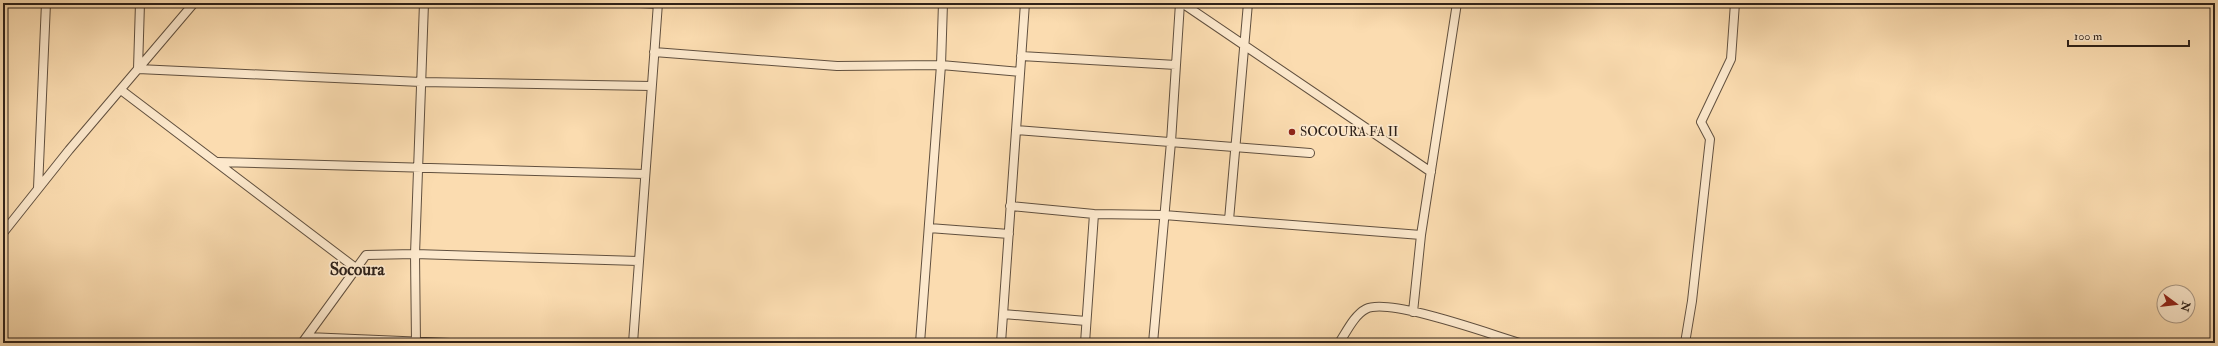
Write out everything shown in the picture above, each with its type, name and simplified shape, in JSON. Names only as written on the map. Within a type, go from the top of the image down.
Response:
[{"type":"street","points":[[38,188],[46,3]]},
{"type":"street","points":[[138,69],[140,3]]},
{"type":"street","points":[[3,233],[38,188],[194,3]]},
{"type":"street","points":[[416,342],[415,254],[424,3]]},
{"type":"street","points":[[633,343],[658,4],[640,3]]},
{"type":"street","points":[[920,343],[941,65],[943,3]]},
{"type":"street","points":[[1001,343],[1025,3]]},
{"type":"street","points":[[1181,3],[1431,172]]},
{"type":"street","points":[[1153,343],[1171,142],[1181,3]]},
{"type":"street","points":[[1229,220],[1237,148],[1243,46],[1248,3]]},
{"type":"street","points":[[1413,312],[1421,235],[1457,3]]},
{"type":"street","points":[[1685,343],[1692,301],[1710,139],[1701,122],[1731,60],[1735,3]]},
{"type":"street","points":[[654,52],[837,66],[941,65],[1020,72]]},
{"type":"street","points":[[1021,56],[1176,65]]},
{"type":"street","points":[[138,69],[421,82],[651,86]]},
{"type":"street","points":[[121,90],[218,162],[357,269]]},
{"type":"street","points":[[1016,130],[1310,154]]},
{"type":"street","points":[[218,162],[645,174]]},
{"type":"street","points":[[1010,206],[1094,214],[1164,215],[1421,235]]},
{"type":"street","points":[[1085,343],[1094,214]]},
{"type":"street","points":[[929,228],[1008,234]]},
{"type":"street","points":[[305,340],[366,255],[415,254],[638,261]]},
{"type":"street","points":[[1339,343],[1354,320],[1365,310],[1389,306],[1520,343]]},
{"type":"street","points":[[1003,314],[1086,320]]},
{"type":"street","points":[[305,340],[450,343]]},
{"type":"place","name":"SOCOURA FA II","points":[[1292,132]]},
{"type":"district","name":"Socoura","points":[[357,269]]}]
